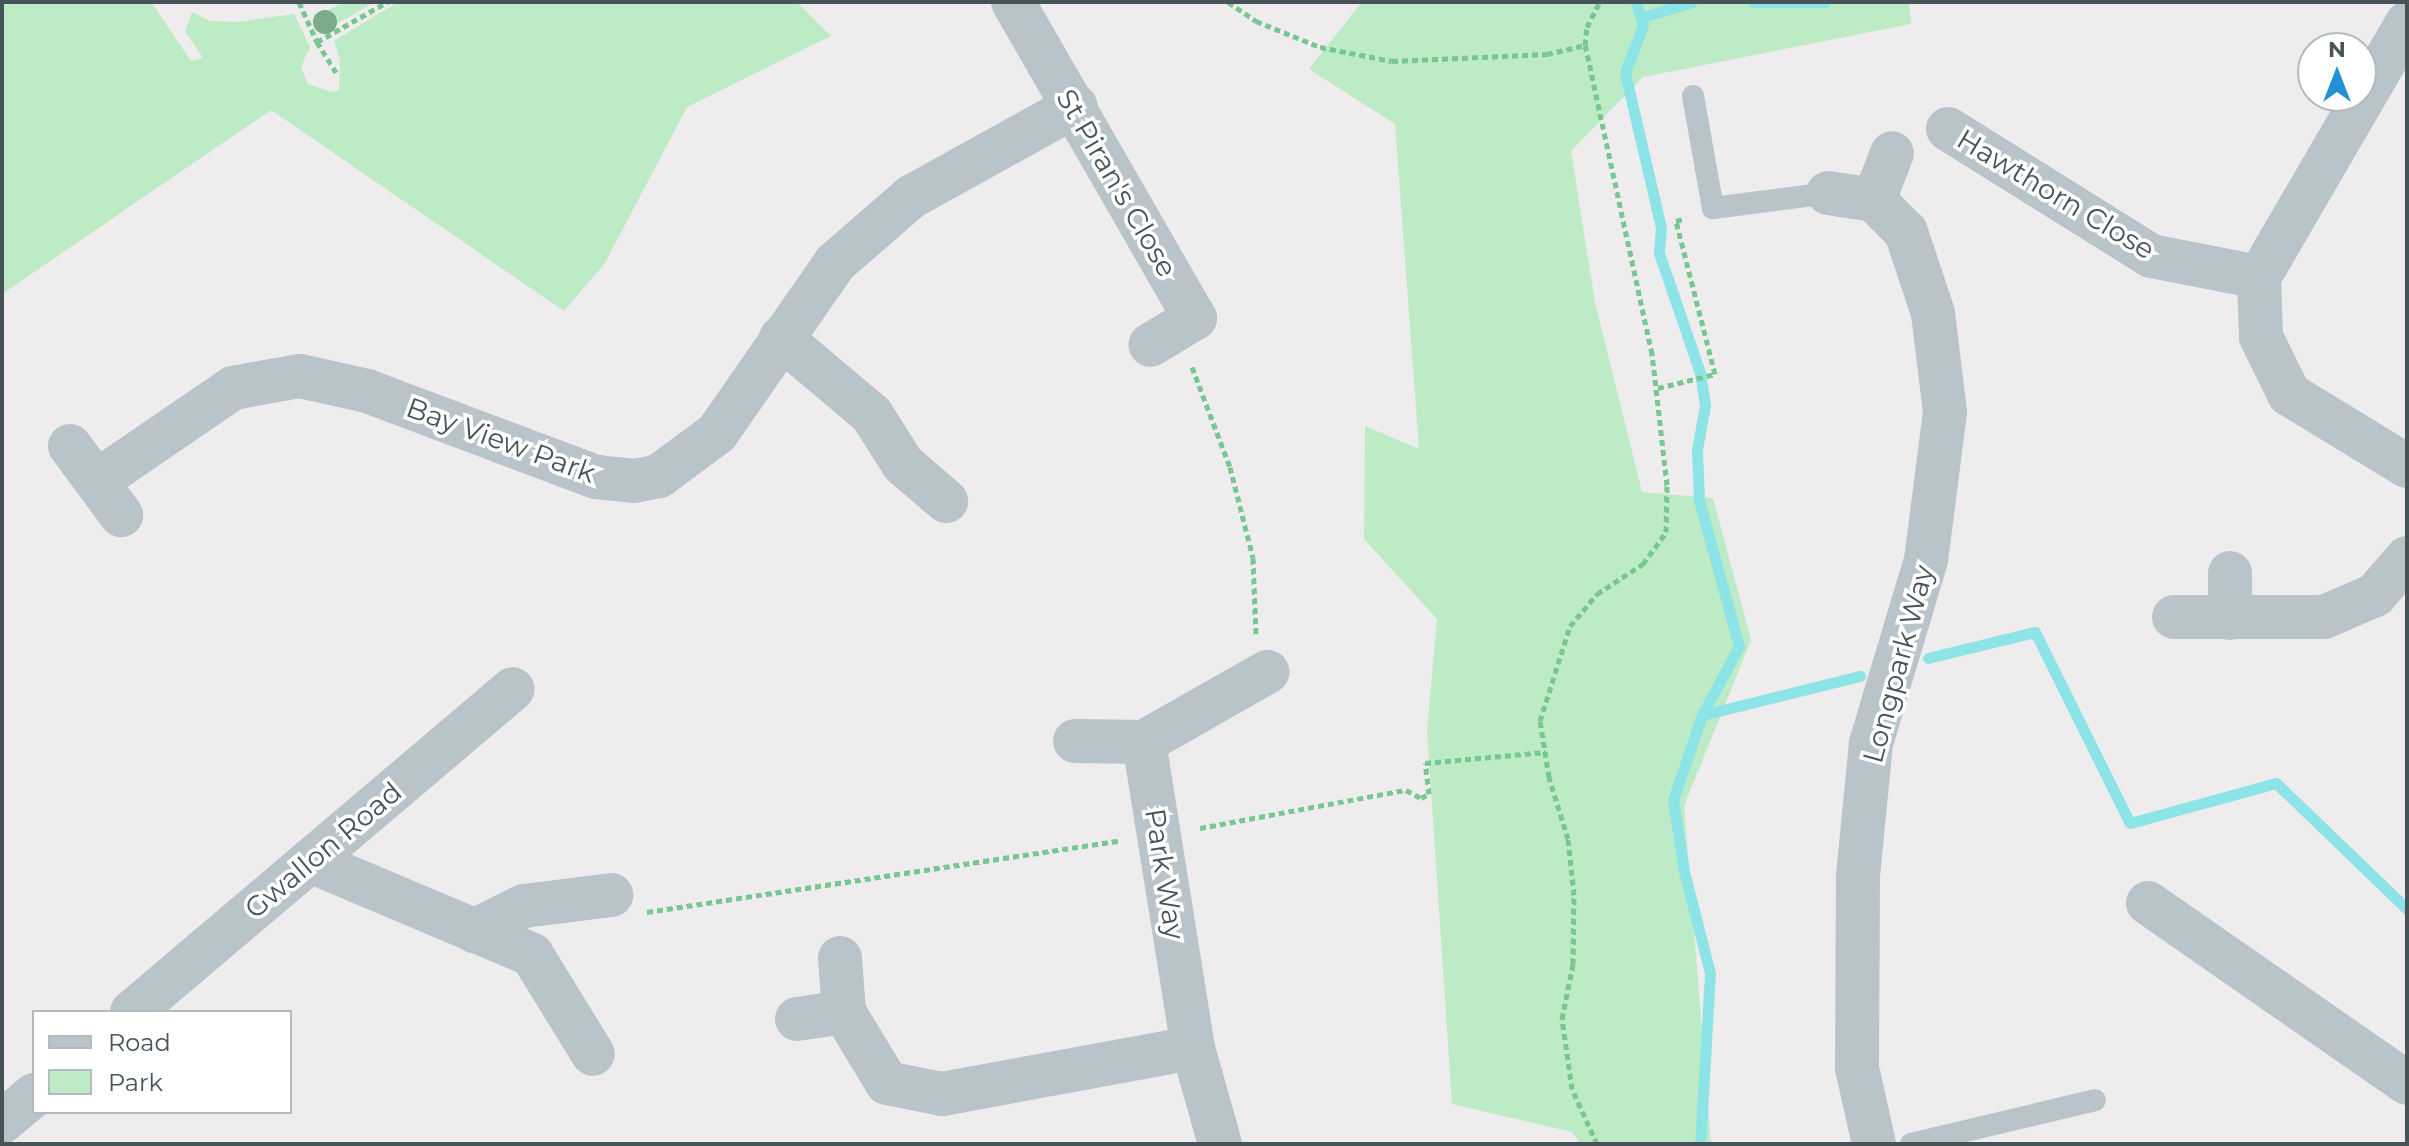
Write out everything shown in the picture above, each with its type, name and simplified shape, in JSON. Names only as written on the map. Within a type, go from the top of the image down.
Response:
[{"type":"street","name":"St Piran's Close","points":[[1013,2],[1195,318],[1164,337]]},
{"type":"street","points":[[2407,23],[2259,277],[2261,337],[2289,394],[2407,466]]},
{"type":"street","name":"Bay View Park","points":[[70,446],[109,498],[233,388],[300,376],[367,391],[596,477],[634,481],[659,476],[717,433],[835,263],[911,197],[1075,106]]},
{"type":"street","name":"Hawthorn Close","points":[[1948,129],[2151,256],[2259,277]]},
{"type":"street","points":[[1828,193],[1874,200],[1892,153]]},
{"type":"street","name":"Longpark Way","points":[[1874,200],[1906,232],[1933,313],[1945,412],[1926,560],[1871,743],[1861,846],[1857,1068],[1874,1144]]},
{"type":"street","points":[[781,338],[872,415],[903,464],[946,501]]},
{"type":"street","points":[[2174,617],[2324,617],[2375,595],[2407,558]]},
{"type":"street","points":[[2230,573],[2230,618]]},
{"type":"street","points":[[1075,741],[1144,742],[1267,672]]},
{"type":"street","name":"Gwallon Road","points":[[134,1010],[513,689]]},
{"type":"street","name":"Park Way","points":[[1144,742],[1193,1048],[1220,1144]]},
{"type":"street","points":[[310,861],[532,955],[593,1054]]},
{"type":"street","points":[[474,931],[524,906],[611,895]]},
{"type":"street","points":[[2148,903],[2407,1083]]},
{"type":"street","points":[[840,958],[844,1012],[887,1083],[942,1094],[1193,1048]]},
{"type":"street","points":[[797,1019],[844,1012]]},
{"type":"street","points":[[2,1122],[32,1097]]},
{"type":"lane","points":[[1693,96],[1713,208],[1828,193]]},
{"type":"lane","points":[[1911,1144],[2095,1100]]},
{"type":"path","points":[[299,2],[317,42],[336,72]]},
{"type":"path","points":[[317,42],[387,2]]},
{"type":"path","points":[[1228,2],[1256,21],[1320,47],[1392,61],[1547,54],[1585,45]]},
{"type":"path","points":[[1597,1144],[1572,1089],[1562,1019],[1573,964],[1574,895],[1568,839],[1540,721],[1570,626],[1597,594],[1643,564],[1666,532],[1658,388],[1585,45],[1587,27],[1600,2]]},
{"type":"path","points":[[1658,388],[1715,374],[1676,221],[1713,208]]},
{"type":"path","points":[[1164,337],[1230,467],[1253,558],[1257,646],[1267,672]]},
{"type":"path","points":[[611,895],[648,913],[1159,835],[1406,790],[1421,798],[1429,794],[1425,763],[1545,752]]},
{"type":"green space","points":[[2,2],[151,2],[191,61],[203,58],[185,31],[192,12],[210,21],[237,22],[294,14],[310,47],[301,67],[308,84],[331,92],[339,90],[340,59],[334,41],[398,2],[797,2],[831,36],[687,107],[605,263],[564,311],[271,110],[2,294]]},
{"type":"green space","points":[[344,2],[375,2],[324,31],[317,16]]},
{"type":"green space","points":[[1362,2],[1909,2],[1911,24],[1643,77],[1571,151],[1595,302],[1642,492],[1713,498],[1751,640],[1684,806],[1711,1144],[1581,1144],[1572,1132],[1452,1104],[1427,730],[1437,619],[1364,539],[1365,426],[1419,449],[1395,124],[1309,69]]},
{"type":"waterway","points":[[1636,2],[1643,25],[1625,73],[1661,228],[1659,253],[1700,373],[1705,406],[1697,449],[1699,500],[1739,646],[1702,715],[1673,800],[1684,871],[1710,973],[1700,1144]]},
{"type":"waterway","points":[[1643,17],[1692,2]]},
{"type":"waterway","points":[[1753,2],[1825,2]]},
{"type":"waterway","points":[[1928,658],[2035,632],[2130,823],[2276,783],[2407,909]]},
{"type":"waterway","points":[[1702,715],[1860,676]]}]
